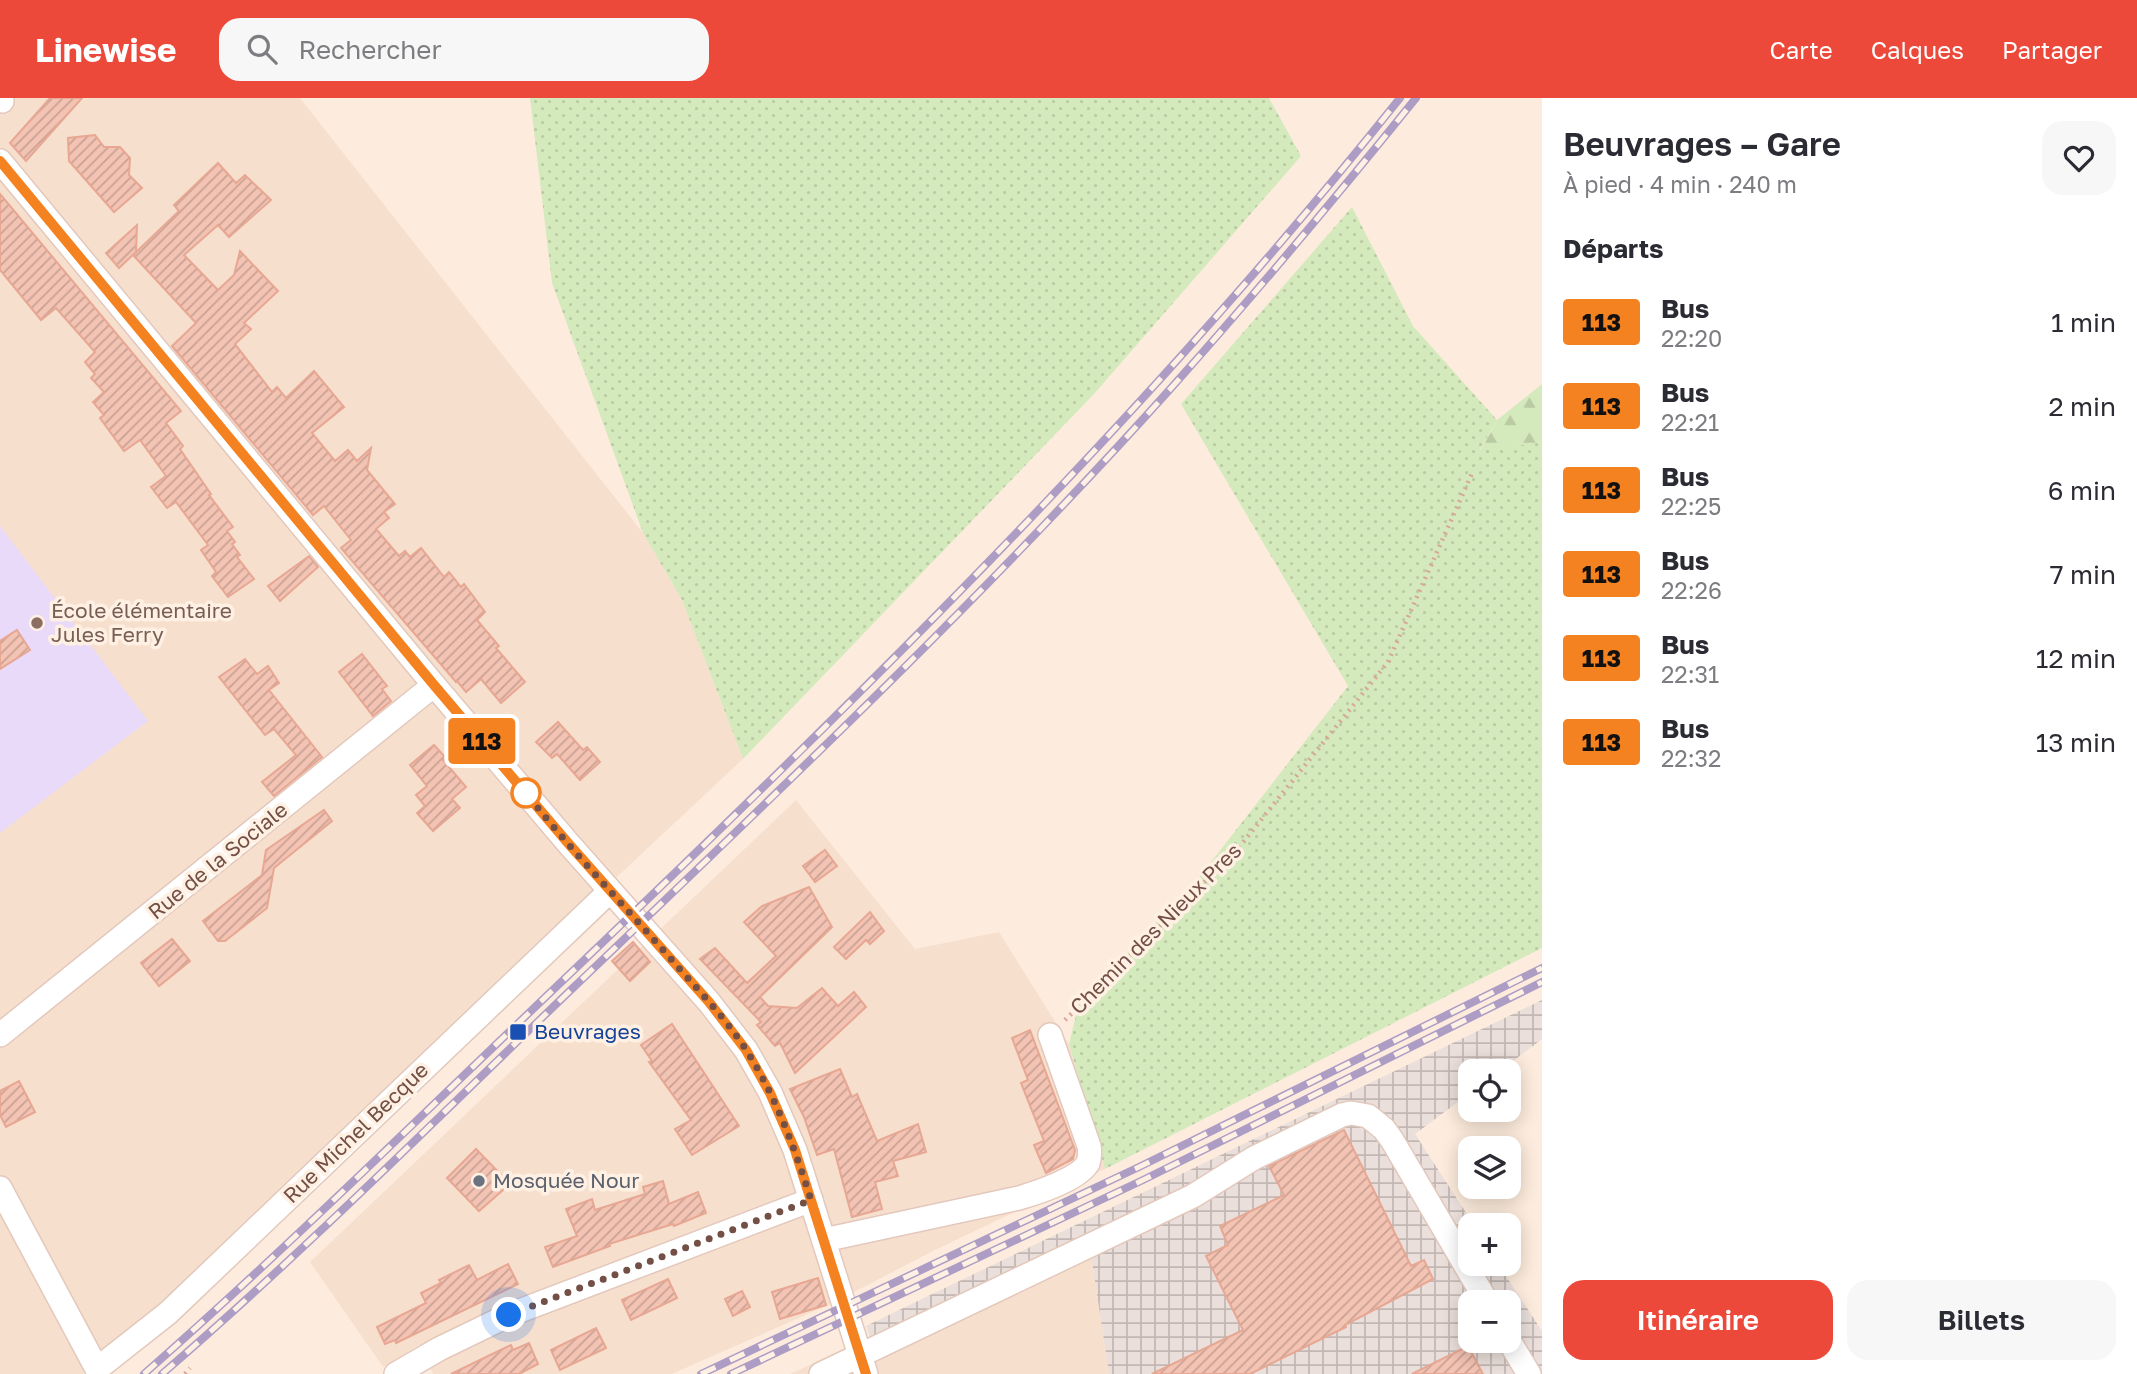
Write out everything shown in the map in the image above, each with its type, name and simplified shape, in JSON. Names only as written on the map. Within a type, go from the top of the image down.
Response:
[{"type":"street","points":[[0,161],[434,685],[714,1008],[746,1050],[790,1137],[863,1365]]},
{"type":"street","name":"Rue de la Sociale","points":[[0,1035],[434,685]]},
{"type":"street","name":"Rue Michel Becque","points":[[0,1188],[97,1369],[147,1331],[174,1306],[610,891]]},
{"type":"street","points":[[824,1240],[1019,1198],[1045,1189],[1083,1169],[1089,1158],[1089,1146],[1050,1035]]},
{"type":"street","points":[[821,1374],[863,1365],[1192,1196],[1254,1158],[1327,1121],[1351,1113],[1359,1113],[1375,1121],[1392,1140],[1480,1290]]},
{"type":"street","points":[[396,1374],[509,1315],[811,1200]]},
{"type":"street","points":[[1516,1353],[1529,1374]]},
{"type":"path","name":"Chemin des Nieux Pres","points":[[1050,1035],[1236,851],[1388,662],[1473,471]]},
{"type":"path","points":[[185,1374],[190,1368]]},
{"type":"shaded area","points":[[0,98],[300,98],[643,533],[682,600],[743,759],[83,1374],[0,1374]]},
{"type":"shaded area","name":"École élémentaire Jules Ferry","points":[[0,526],[148,721],[0,833]]},
{"type":"shaded area","points":[[796,800],[915,949],[999,932],[1069,1044],[1105,1169],[935,1250],[833,1303],[672,1374],[433,1374],[419,1345],[383,1367],[310,1262]]},
{"type":"shaded area","points":[[1542,1000],[1542,1039],[1516,1059],[1458,1059],[1458,1102],[1415,1134],[1466,1213],[1458,1213],[1458,1276],[1506,1276],[1515,1290],[1458,1290],[1458,1353],[1521,1353],[1521,1299],[1542,1331],[1542,1374],[1109,1374],[1092,1261],[1083,1237],[870,1337],[866,1326]]},
{"type":"shaded area","points":[[1084,1237],[1092,1261],[1109,1374],[790,1374]]},
{"type":"green space","points":[[530,98],[1269,98],[1301,156],[1094,394],[743,759],[682,600],[643,533],[552,283]]},
{"type":"green space","points":[[1352,207],[1413,326],[1497,420],[1480,450],[1542,442],[1542,948],[1105,1169],[1069,1044],[1078,1007],[1204,871],[1348,686],[1181,404]]},
{"type":"green space","points":[[1542,384],[1542,442],[1480,451],[1497,420]]},
{"type":"building","points":[[50,98],[82,98],[26,161],[10,143]]},
{"type":"building","points":[[95,135],[104,147],[120,147],[130,158],[129,175],[142,188],[114,212],[69,161],[68,138]]},
{"type":"building","points":[[218,163],[236,183],[245,175],[271,200],[229,237],[218,225],[184,255],[218,290],[234,275],[240,251],[278,291],[244,323],[251,329],[235,344],[272,392],[277,387],[286,398],[314,371],[344,407],[312,433],[335,461],[348,450],[357,461],[371,448],[367,470],[395,504],[384,512],[389,518],[376,529],[399,556],[405,551],[410,557],[421,548],[444,577],[449,572],[461,587],[464,584],[485,612],[477,620],[499,646],[496,648],[525,682],[501,703],[481,679],[466,692],[456,682],[341,548],[351,540],[324,506],[313,515],[172,346],[196,323],[133,255],[179,211],[174,205]]},
{"type":"building","points":[[0,194],[181,411],[166,423],[183,446],[180,449],[211,494],[209,495],[233,527],[227,531],[240,555],[237,557],[254,579],[228,597],[212,576],[216,572],[201,550],[208,545],[176,502],[167,508],[151,487],[166,476],[140,440],[124,451],[100,418],[104,415],[93,402],[104,392],[91,378],[95,374],[85,362],[95,352],[56,308],[41,320],[0,270]]},
{"type":"building","points":[[137,225],[136,252],[119,268],[106,253]]},
{"type":"building","points":[[309,556],[318,567],[280,601],[268,586]]},
{"type":"building","points":[[17,630],[30,650],[0,669],[0,641]]},
{"type":"building","points":[[362,654],[387,686],[382,689],[391,701],[373,716],[339,672]]},
{"type":"building","points":[[245,659],[257,674],[268,666],[279,683],[269,690],[322,757],[274,796],[262,782],[296,755],[274,729],[265,735],[219,677]]},
{"type":"building","points":[[558,722],[583,750],[587,747],[600,762],[580,780],[557,754],[552,758],[536,742]]},
{"type":"building","points":[[434,745],[466,787],[452,799],[460,808],[433,831],[417,813],[425,806],[416,795],[427,786],[410,765]]},
{"type":"building","points":[[324,810],[332,821],[274,868],[267,908],[225,941],[218,941],[203,921],[262,875],[266,850]]},
{"type":"building","points":[[825,850],[837,866],[815,882],[803,866]]},
{"type":"building","points":[[809,887],[832,927],[760,997],[768,1006],[797,1008],[822,988],[838,1006],[854,992],[866,1007],[795,1073],[780,1043],[775,1046],[757,1025],[761,1022],[700,959],[715,948],[747,983],[776,956],[744,922],[762,906]]},
{"type":"building","points":[[870,912],[884,931],[870,944],[866,940],[846,959],[834,947]]},
{"type":"building","points":[[172,939],[190,961],[159,986],[141,963]]},
{"type":"building","points":[[633,942],[650,962],[630,981],[612,961]]},
{"type":"building","points":[[672,1024],[739,1126],[692,1155],[675,1129],[691,1120],[649,1062],[652,1061],[641,1045]]},
{"type":"building","points":[[1030,1030],[1075,1150],[1073,1159],[1046,1173],[1034,1145],[1044,1141],[1021,1083],[1028,1080],[1012,1038]]},
{"type":"building","points":[[840,1069],[852,1097],[857,1094],[877,1141],[918,1124],[926,1152],[893,1161],[898,1176],[875,1182],[882,1209],[852,1217],[834,1149],[817,1155],[804,1117],[790,1089]]},
{"type":"building","points":[[19,1081],[35,1112],[6,1127],[0,1115],[0,1091]]},
{"type":"building","points":[[1344,1130],[1411,1266],[1424,1260],[1433,1279],[1345,1325],[1346,1327],[1250,1374],[1152,1374],[1243,1330],[1206,1256],[1228,1245],[1220,1226],[1284,1195],[1269,1166]]},
{"type":"building","name":"Mosquée Nour","points":[[476,1149],[510,1184],[479,1211],[447,1178]]},
{"type":"building","points":[[663,1181],[669,1204],[698,1192],[706,1213],[674,1226],[673,1224],[609,1244],[610,1246],[553,1267],[545,1247],[577,1236],[566,1209],[592,1199],[595,1210],[645,1194],[643,1187]]},
{"type":"building","points":[[508,1264],[518,1284],[396,1343],[395,1340],[385,1344],[377,1327],[426,1303],[421,1293],[441,1283],[439,1280],[469,1265],[477,1280]]},
{"type":"building","points":[[818,1278],[826,1305],[780,1319],[772,1292]]},
{"type":"building","points":[[668,1279],[677,1298],[631,1320],[622,1300]]},
{"type":"building","points":[[742,1291],[750,1307],[733,1316],[725,1299]]},
{"type":"building","points":[[596,1328],[606,1348],[560,1370],[551,1350]]},
{"type":"building","points":[[529,1343],[538,1364],[519,1374],[451,1374],[511,1345],[513,1350]]},
{"type":"building","points":[[1458,1351],[1472,1353],[1483,1374],[1412,1374]]},
{"type":"railway","points":[[144,1374],[363,1172],[899,653],[1106,438],[1207,327],[1305,214],[1400,98]]},
{"type":"railway","points":[[162,1374],[268,1280],[371,1183],[804,766],[1028,542],[1172,387],[1296,244],[1416,98]]},
{"type":"railway","points":[[701,1374],[1139,1167],[1542,968]]},
{"type":"railway","points":[[731,1374],[1143,1180],[1542,982]]},
{"type":"bus line","name":"113","points":[[0,161],[434,685],[729,1026],[753,1062],[784,1122],[866,1374]]},
{"type":"place","name":"École élémentaire Jules Ferry","points":[[37,623]]},
{"type":"place","name":"Beuvrages","points":[[518,1032]]},
{"type":"place","name":"Mosquée Nour","points":[[479,1181]]},
{"type":"route","points":[[509,1315],[811,1200],[778,1109],[746,1050],[709,1002],[526,793]]}]
